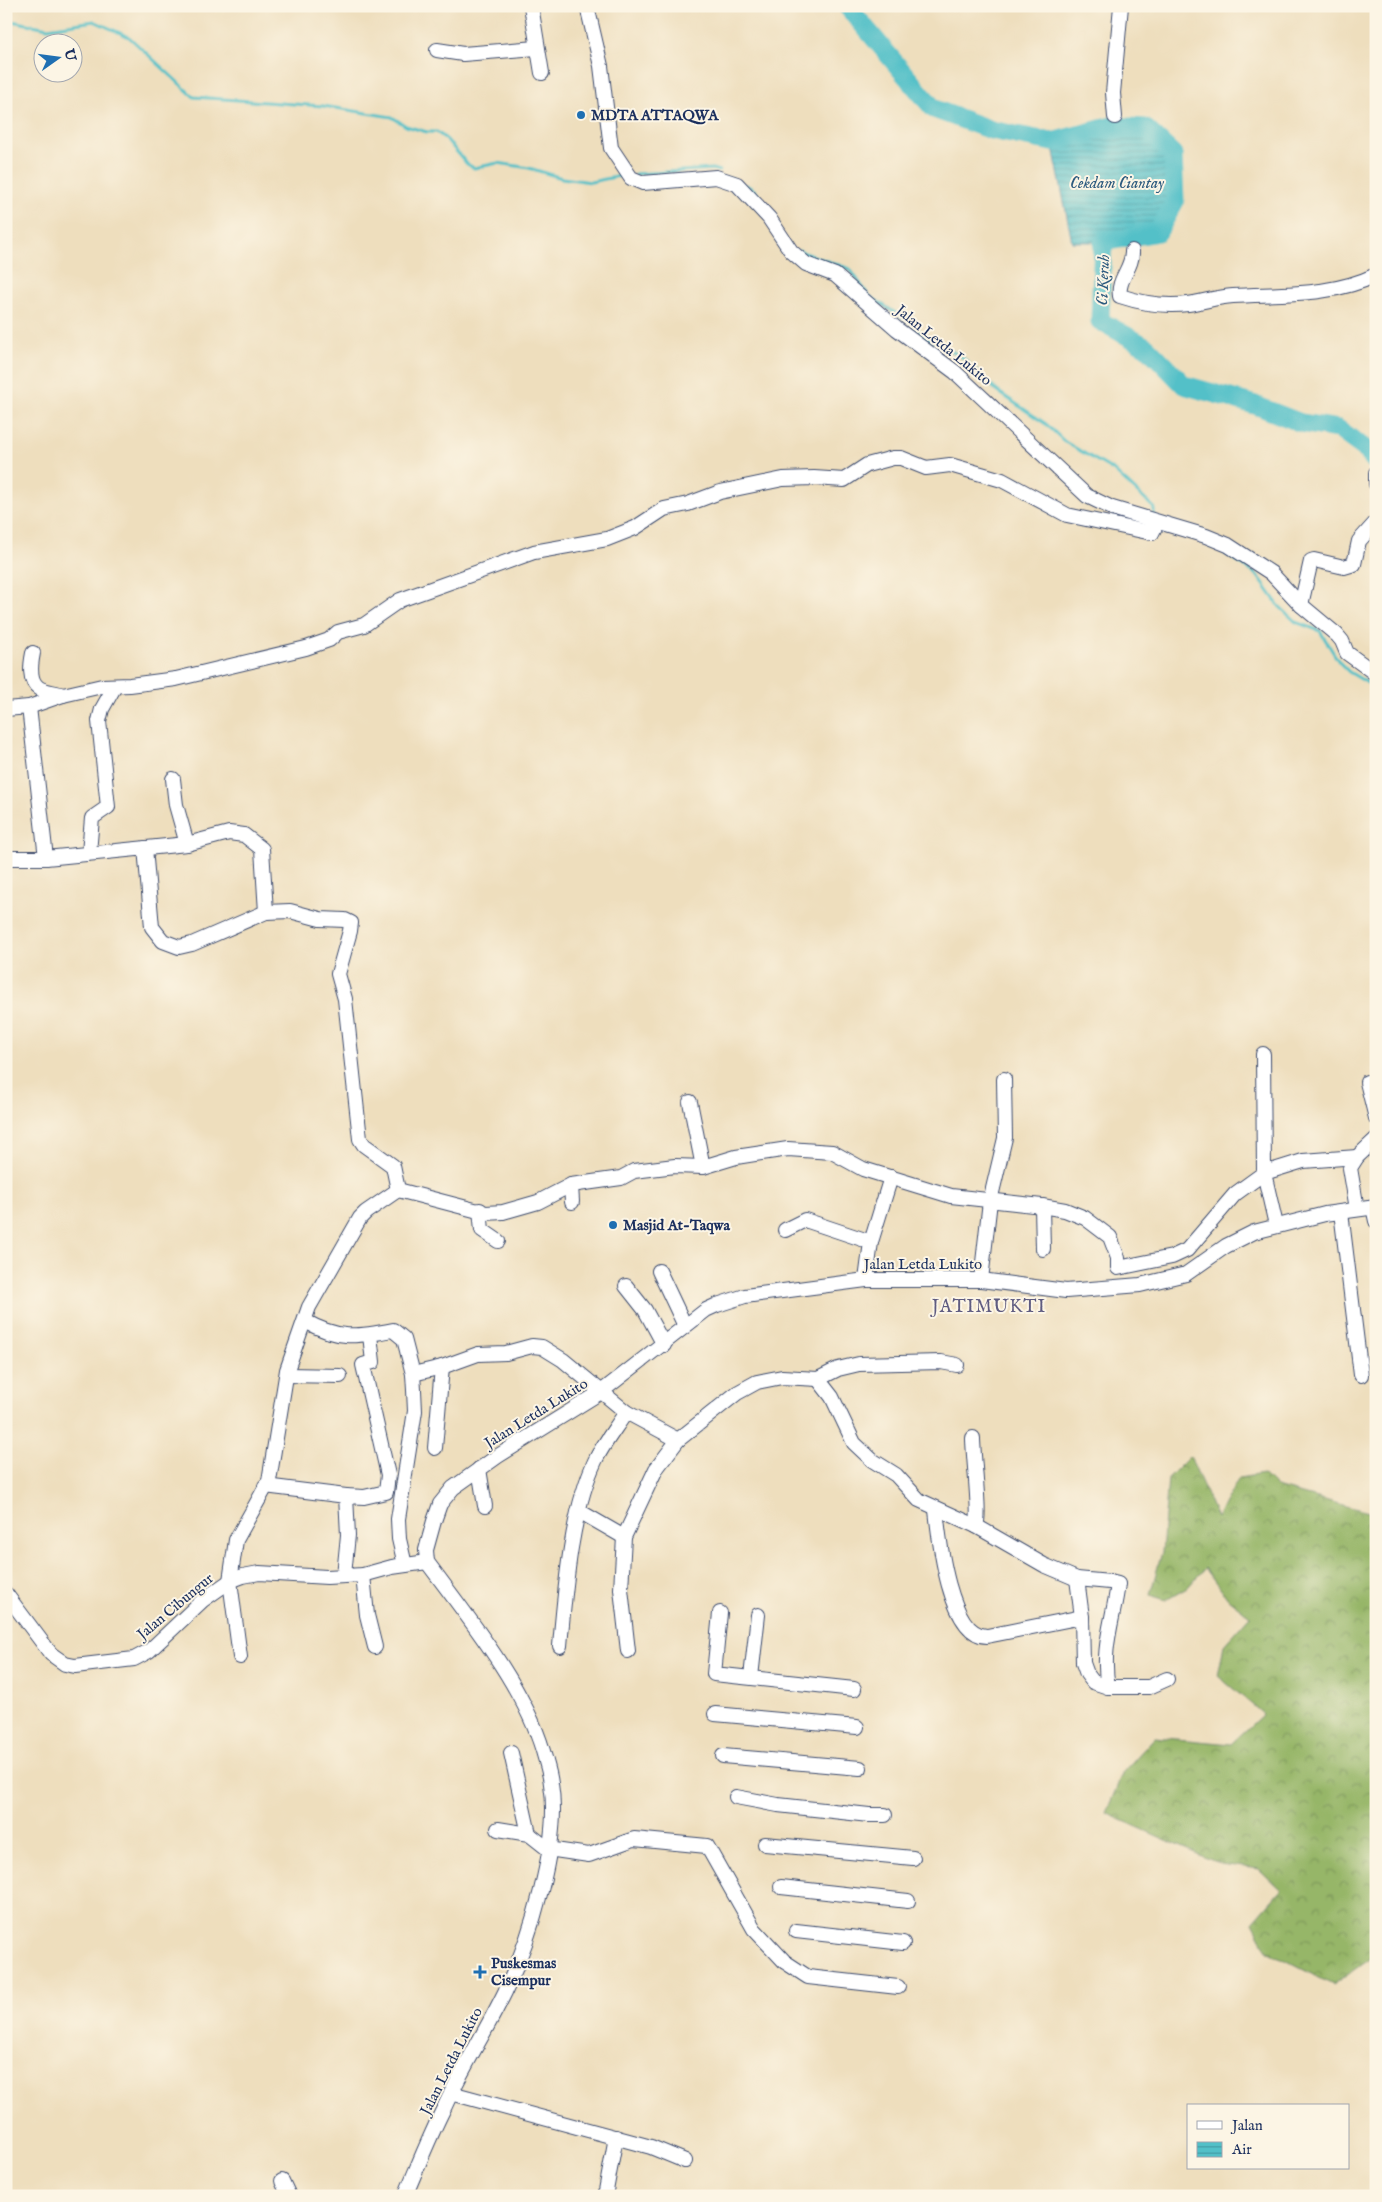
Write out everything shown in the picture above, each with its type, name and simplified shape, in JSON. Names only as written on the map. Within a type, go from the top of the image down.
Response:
[{"type":"street","points":[[530,6],[542,73]]},
{"type":"street","name":"Jalan Letda Lukito","points":[[586,6],[601,66],[611,148],[627,174],[643,183],[716,178],[737,184],[769,218],[791,251],[806,264],[835,276],[897,329],[955,372],[1087,496],[1154,524],[1206,536],[1228,545],[1272,573],[1301,605],[1337,635],[1347,653],[1355,661],[1376,674]]},
{"type":"street","points":[[1115,117],[1113,93],[1121,6]]},
{"type":"street","points":[[437,50],[464,54],[537,48]]},
{"type":"street","points":[[1132,251],[1130,267],[1119,289],[1120,296],[1163,305],[1188,304],[1214,298],[1322,291],[1357,285],[1376,276]]},
{"type":"street","points":[[6,709],[29,707],[63,695],[102,686],[176,679],[306,648],[329,640],[338,632],[364,625],[400,600],[534,552],[614,537],[635,528],[664,509],[688,504],[720,492],[783,479],[814,478],[844,480],[867,465],[893,458],[901,458],[926,468],[950,465],[1002,480],[1068,515],[1152,533],[1154,524]]},
{"type":"street","points":[[1301,605],[1310,561],[1344,566],[1354,564],[1359,541],[1376,522]]},
{"type":"street","points":[[33,653],[30,664],[34,681],[39,688],[63,695]]},
{"type":"street","points":[[89,853],[92,818],[108,808],[99,721],[102,709],[115,686]]},
{"type":"street","points":[[29,707],[46,858]]},
{"type":"street","points":[[173,779],[176,805],[187,844]]},
{"type":"street","points":[[6,858],[46,858],[187,844],[229,833],[244,835],[262,849],[266,912]]},
{"type":"street","points":[[145,848],[152,927],[164,941],[179,947],[192,944],[266,912],[290,911],[309,914],[320,919],[345,920],[351,923],[338,974],[345,998],[360,1139],[364,1146],[392,1166],[398,1190]]},
{"type":"street","points":[[1263,1054],[1264,1173],[1276,1226]]},
{"type":"street","points":[[981,1280],[990,1201],[1005,1138],[1004,1079]]},
{"type":"street","points":[[1367,1082],[1376,1118]]},
{"type":"street","points":[[690,1102],[703,1167]]},
{"type":"street","points":[[1357,1209],[1350,1168],[1357,1157],[1376,1139]]},
{"type":"street","points":[[240,1657],[230,1581],[236,1540],[269,1481],[287,1376],[309,1307],[360,1218],[398,1190],[486,1212],[504,1212],[524,1207],[571,1185],[622,1178],[634,1171],[658,1167],[703,1167],[736,1157],[788,1149],[832,1152],[862,1169],[951,1196],[1042,1206],[1065,1210],[1085,1218],[1110,1237],[1118,1258],[1122,1286]]},
{"type":"street","points":[[1118,1268],[1172,1257],[1188,1250],[1235,1194],[1264,1173],[1303,1161],[1357,1157]]},
{"type":"street","points":[[866,1280],[870,1242],[891,1177]]},
{"type":"street","points":[[571,1185],[572,1202]]},
{"type":"street","points":[[1042,1206],[1044,1249]]},
{"type":"street","name":"Jalan Letda Lukito","points":[[405,2196],[452,2093],[506,1990],[539,1900],[553,1816],[552,1785],[543,1749],[504,1668],[427,1562],[426,1550],[440,1504],[453,1488],[479,1468],[601,1392],[664,1345],[706,1310],[745,1296],[866,1280],[981,1280],[1066,1291],[1159,1282],[1180,1276],[1226,1246],[1276,1226],[1286,1226],[1357,1209],[1375,1212]]},
{"type":"street","points":[[480,1210],[482,1230],[498,1241]]},
{"type":"street","points":[[1341,1212],[1362,1375]]},
{"type":"street","points":[[785,1230],[805,1220],[870,1242]]},
{"type":"street","points":[[659,1271],[685,1326]]},
{"type":"street","points":[[626,1286],[645,1310],[664,1345]]},
{"type":"street","points":[[305,1321],[326,1332],[337,1335],[370,1335],[393,1330],[404,1339],[413,1374],[415,1411],[398,1519],[399,1539],[405,1565]]},
{"type":"street","points":[[265,1486],[364,1497],[386,1492],[388,1475],[363,1364],[373,1362],[370,1335]]},
{"type":"street","points":[[413,1374],[442,1368],[478,1354],[506,1353],[532,1346],[542,1347],[563,1360],[626,1412],[678,1440]]},
{"type":"street","points":[[628,1651],[621,1589],[624,1537],[656,1469],[678,1440],[737,1393],[757,1382],[782,1378],[818,1380],[838,1369],[860,1364],[941,1362],[957,1365]]},
{"type":"street","points":[[436,1448],[442,1368]]},
{"type":"street","points":[[287,1376],[340,1376]]},
{"type":"street","points":[[818,1380],[832,1398],[854,1442],[872,1460],[896,1475],[919,1500],[936,1510],[976,1526],[1044,1565],[1077,1579],[1118,1584],[1106,1647],[1105,1670],[1108,1687]]},
{"type":"street","points":[[560,1646],[564,1600],[579,1511],[595,1461],[626,1412]]},
{"type":"street","points":[[973,1438],[978,1506],[978,1522],[976,1526]]},
{"type":"street","points":[[479,1468],[485,1506]]},
{"type":"street","points":[[344,1575],[348,1534],[346,1496]]},
{"type":"street","points":[[936,1510],[940,1545],[953,1599],[965,1624],[975,1633],[987,1636],[1082,1617]]},
{"type":"street","points":[[579,1511],[624,1537]]},
{"type":"street","name":"Jalan Cibungur","points":[[6,1594],[51,1654],[65,1664],[75,1666],[134,1658],[149,1651],[203,1600],[230,1581],[259,1573],[327,1577],[363,1574],[427,1562]]},
{"type":"street","points":[[363,1574],[367,1615],[375,1647]]},
{"type":"street","points":[[1077,1579],[1082,1617],[1082,1657],[1086,1674],[1093,1682],[1108,1687],[1149,1687],[1167,1679]]},
{"type":"street","points":[[720,1613],[714,1674],[854,1689]]},
{"type":"street","points":[[751,1677],[758,1615]]},
{"type":"street","points":[[715,1714],[857,1727]]},
{"type":"street","points":[[511,1753],[529,1834]]},
{"type":"street","points":[[723,1756],[860,1768]]},
{"type":"street","points":[[736,1797],[778,1805],[885,1815],[870,1809],[779,1799],[758,1800]]},
{"type":"street","points":[[498,1829],[529,1834],[548,1849],[589,1855],[634,1839],[707,1846],[754,1929],[785,1962],[808,1977],[898,1987]]},
{"type":"street","points":[[765,1844],[913,1858]]},
{"type":"street","points":[[781,1887],[908,1901]]},
{"type":"street","points":[[796,1931],[903,1942]]},
{"type":"street","points":[[452,2093],[651,2147],[685,2161]]},
{"type":"street","points":[[605,2196],[616,2137]]},
{"type":"street","points":[[282,2180],[289,2196]]},
{"type":"green space","points":[[1190,1456],[1217,1518],[1239,1478],[1263,1474],[1276,1487],[1376,1514],[1376,1954],[1333,1985],[1269,1952],[1253,1922],[1281,1890],[1259,1869],[1220,1864],[1106,1813],[1123,1772],[1155,1737],[1231,1744],[1263,1714],[1218,1676],[1224,1645],[1250,1616],[1228,1599],[1205,1568],[1187,1588],[1166,1600],[1150,1595],[1162,1552],[1168,1478]]},
{"type":"water","name":"Cekdam Ciantay","points":[[1112,126],[1145,128],[1173,154],[1175,201],[1158,231],[1103,242],[1072,242],[1052,142],[1064,134]]},
{"type":"waterway","name":"Ci Keruh","points":[[847,6],[934,109],[991,130],[1052,142],[1112,126],[1145,128],[1173,154],[1175,201],[1158,232],[1103,242],[1100,321],[1147,347],[1184,385],[1255,405],[1301,423],[1338,429],[1364,448],[1376,462]]},
{"type":"waterway","points":[[6,20],[48,28],[94,21],[129,37],[194,97],[323,106],[392,117],[406,126],[427,132],[437,132],[447,140],[467,164],[474,168],[498,163],[529,168],[562,178],[591,182],[624,175]]},
{"type":"waterway","points":[[635,174],[712,169],[719,171]]},
{"type":"waterway","points":[[746,185],[753,189],[761,200]]},
{"type":"waterway","points":[[799,251],[850,269],[869,296],[911,323],[928,338],[962,357],[997,391],[1046,424],[1065,442],[1113,470],[1154,508],[1154,518]]},
{"type":"waterway","points":[[1158,529],[1172,533]]},
{"type":"waterway","points":[[1218,548],[1257,575],[1279,606],[1296,622],[1320,631],[1339,662],[1349,672],[1376,688]]},
{"type":"place","name":"MDTA ATTAQWA","points":[[581,115]]},
{"type":"place","name":"Masjid At-Taqwa","points":[[613,1225]]},
{"type":"place","name":"Puskesmas Cisempur","points":[[480,1972]]},
{"type":"district","name":"JATIMUKTI","points":[[989,1306]]}]
